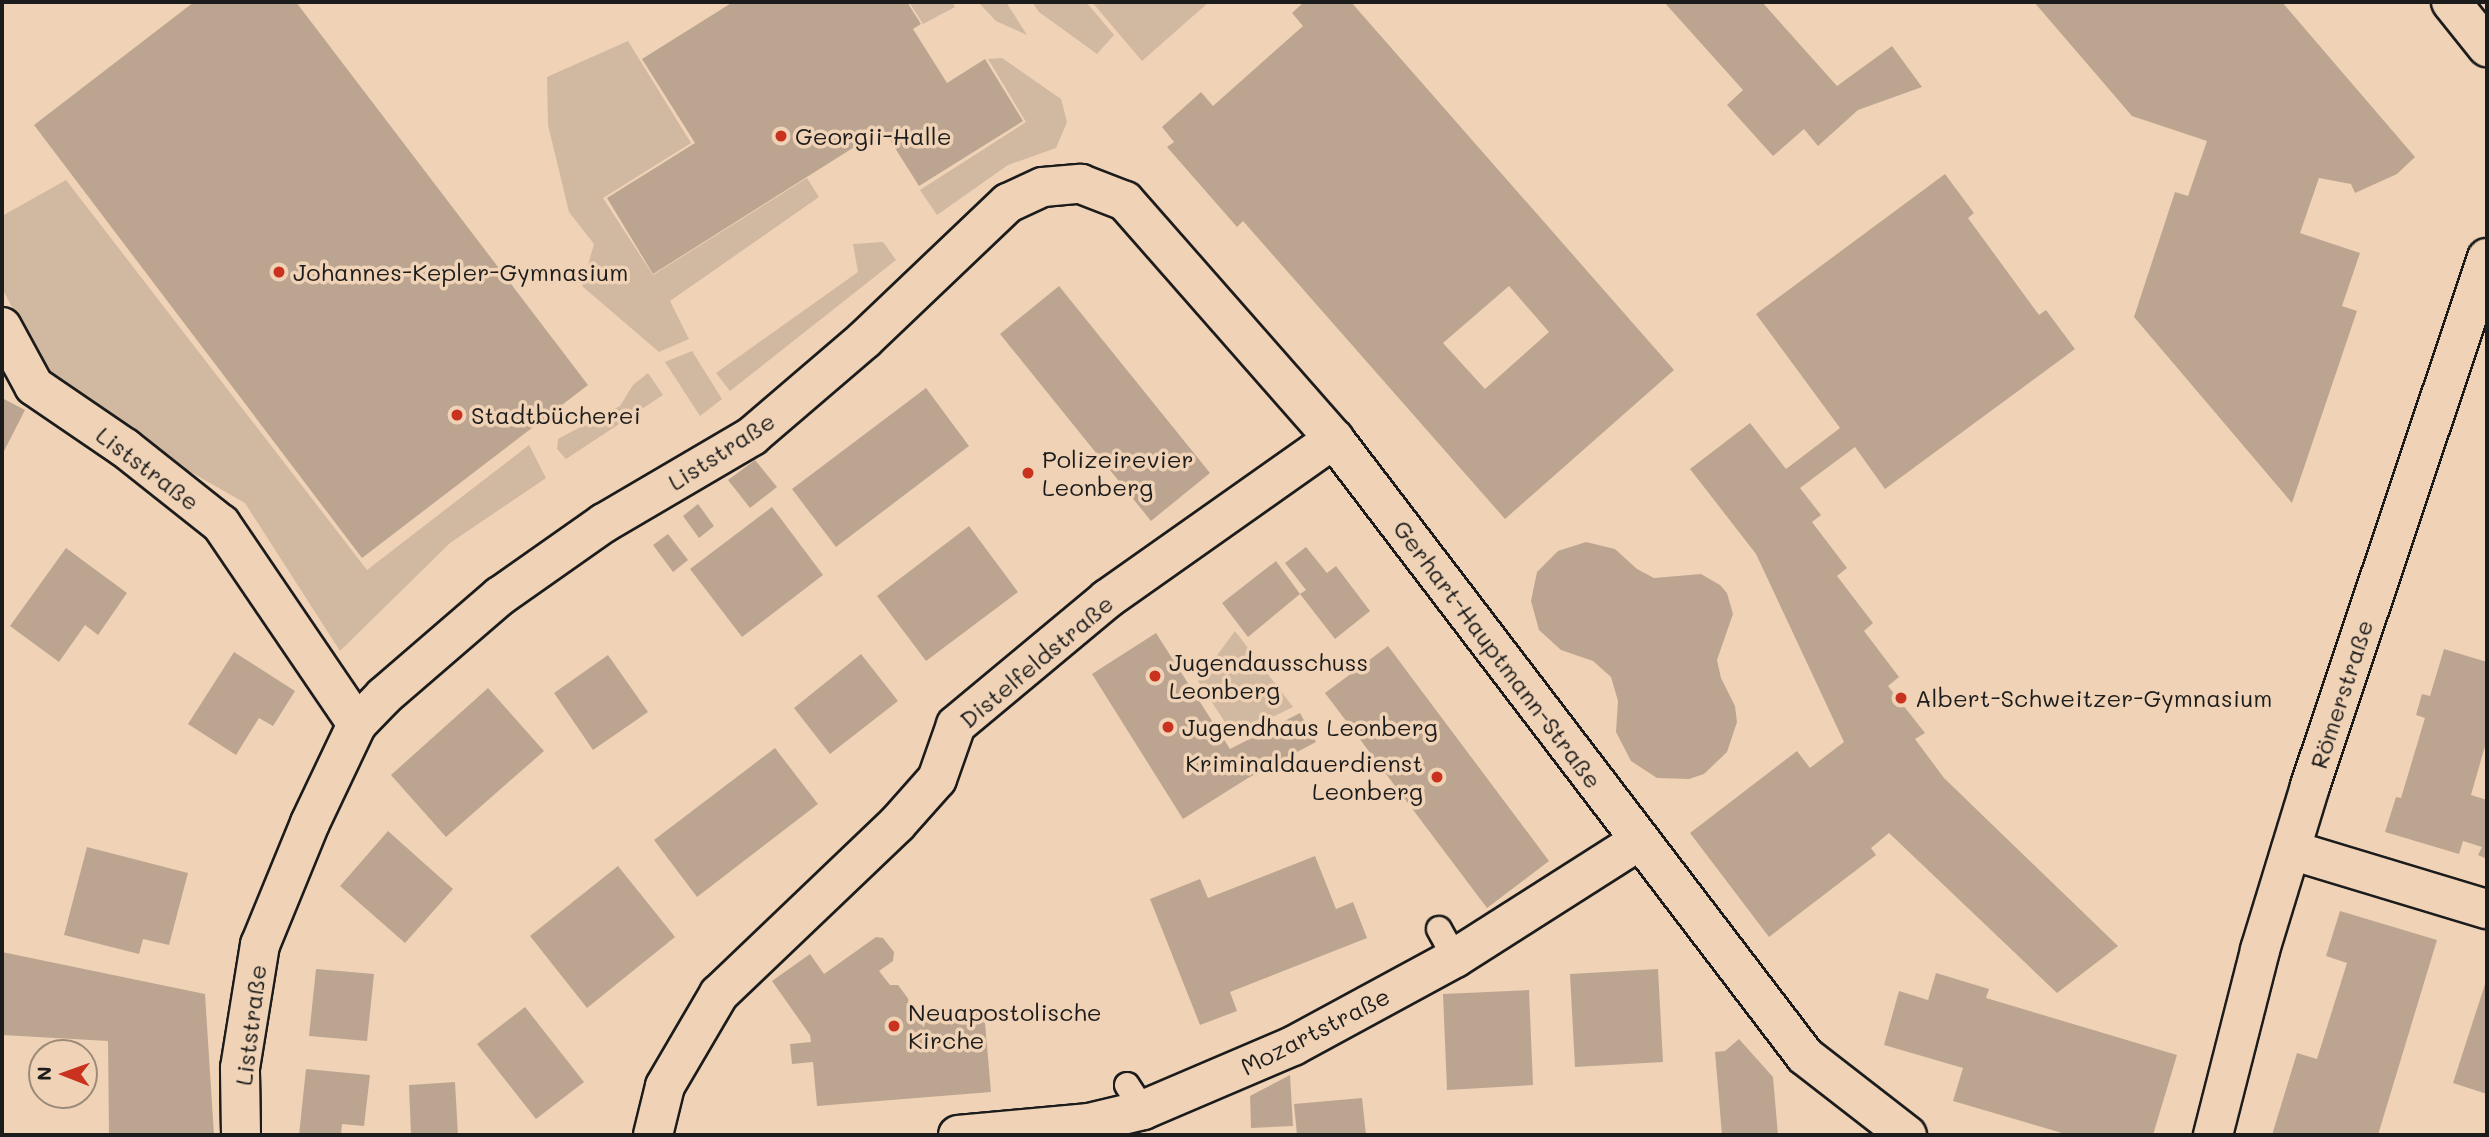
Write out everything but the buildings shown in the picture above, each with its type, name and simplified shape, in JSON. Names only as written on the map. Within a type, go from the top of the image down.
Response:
[{"type":"street","points":[[2451,2],[2487,47]]},
{"type":"street","name":"Gerhart-Hauptmann-Straße","points":[[1081,184],[1125,201],[1334,439],[1805,1056],[1907,1135]]},
{"type":"street","name":"Liststraße","points":[[241,1135],[240,1068],[260,945],[310,823],[357,724],[384,696],[500,596],[604,523],[752,436],[864,340],[1008,203],[1043,187],[1081,184]]},
{"type":"street","name":"Römerstraße","points":[[2213,1135],[2260,950],[2291,850],[2487,258]]},
{"type":"street","name":"Liststraße","points":[[2,327],[34,386],[125,448],[221,524],[357,724]]},
{"type":"street","points":[[2451,364],[2487,348]]},
{"type":"street","name":"Distelfeldstraße","points":[[653,1135],[665,1086],[719,994],[901,832],[937,779],[956,725],[1107,599],[1334,439]]},
{"type":"street","name":"Mozartstraße","points":[[958,1135],[1089,1123],[1135,1098],[1293,1046],[1447,943],[1639,841]]},
{"type":"street","points":[[2291,850],[2487,909]]},
{"type":"shaded area","points":[[909,2],[952,2],[955,7],[923,24]]},
{"type":"shaded area","points":[[978,2],[1006,2],[1027,35],[996,21]]},
{"type":"shaded area","points":[[1032,2],[1086,2],[1114,35],[1097,54],[1039,12]]},
{"type":"shaded area","points":[[1092,2],[1209,2],[1142,61]]},
{"type":"shaded area","points":[[628,41],[691,143],[603,198],[653,275],[807,178],[819,197],[670,301],[689,339],[659,352],[582,286],[594,244],[569,212],[548,125],[547,77]]},
{"type":"shaded area","points":[[1002,58],[1061,99],[1067,122],[1056,148],[1008,165],[937,215],[920,190],[1026,122],[988,59]]},
{"type":"shaded area","points":[[66,180],[367,570],[529,445],[546,478],[450,543],[340,651],[245,503],[58,396],[2,288],[2,216]]},
{"type":"shaded area","points":[[883,242],[896,260],[730,391],[716,373],[858,272],[853,244]]},
{"type":"shaded area","points":[[692,351],[722,399],[700,416],[665,362]]},
{"type":"shaded area","points":[[648,373],[663,395],[566,459],[557,449],[558,439],[620,406],[633,385]]},
{"type":"shaded area","points":[[1235,631],[1293,707],[1234,736],[1198,681]]},
{"type":"place","name":"Georgii-Halle","points":[[781,136]]},
{"type":"place","name":"Johannes-Kepler-Gymnasium","points":[[279,272]]},
{"type":"place","name":"Stadtbücherei","points":[[457,415]]},
{"type":"place","name":"Polizeirevier Leonberg","points":[[1028,473]]},
{"type":"place","name":"Jugendausschuss Leonberg","points":[[1155,676]]},
{"type":"place","name":"Albert-Schweitzer-Gymnasium","points":[[1901,698]]},
{"type":"place","name":"Jugendhaus Leonberg","points":[[1168,727]]},
{"type":"place","name":"Kriminaldauerdienst Leonberg","points":[[1437,777]]},
{"type":"place","name":"Neuapostolische Kirche","points":[[894,1026]]}]
